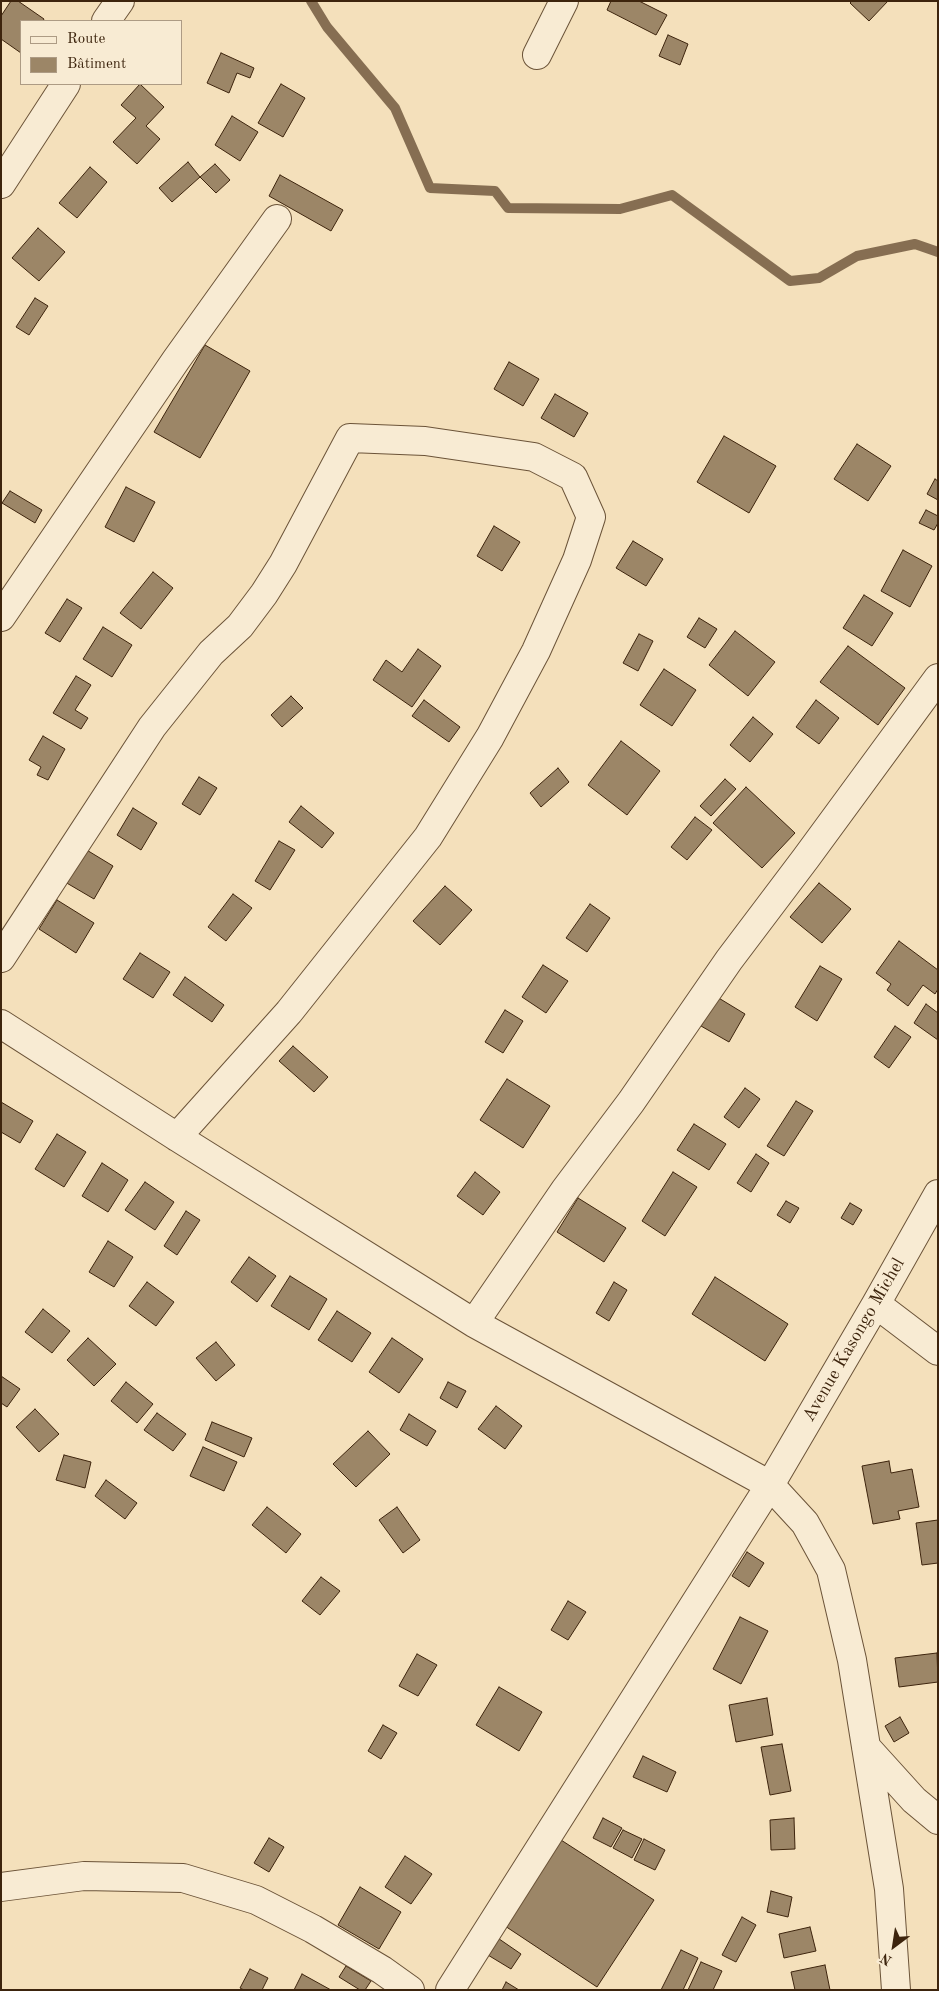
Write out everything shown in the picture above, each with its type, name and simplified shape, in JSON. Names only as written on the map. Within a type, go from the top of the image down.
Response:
[{"type":"street","points":[[107,20],[120,1]]},
{"type":"street","points":[[537,55],[564,1]]},
{"type":"street","points":[[1,184],[65,85]]},
{"type":"street","points":[[1,617],[171,368],[277,219]]},
{"type":"street","points":[[1,958],[152,727],[211,654],[240,626],[264,594],[283,564],[350,438],[425,441],[534,457],[572,477],[591,517],[577,560],[536,651],[490,737],[428,837],[289,1012],[177,1137]]},
{"type":"street","points":[[474,1323],[565,1190],[631,1102],[729,960],[938,678]]},
{"type":"street","points":[[1,1024],[474,1323],[770,1485],[806,1523],[831,1570],[852,1660],[889,1890],[896,1990]]},
{"type":"street","name":"Avenue Kasongo Michel","points":[[450,1990],[770,1485],[938,1194]]},
{"type":"street","points":[[876,1304],[938,1351]]},
{"type":"street","points":[[866,1747],[914,1800],[938,1820]]},
{"type":"street","points":[[1,1887],[84,1876],[184,1878],[256,1900],[359,1956],[410,1990]]},
{"type":"building","points":[[11,1],[18,1],[44,19],[20,20],[20,52],[1,39],[1,16]]},
{"type":"building","points":[[611,1],[639,1],[667,15],[656,35],[607,10]]},
{"type":"building","points":[[852,1],[888,1],[869,21],[850,3]]},
{"type":"building","points":[[668,35],[688,44],[680,65],[659,56]]},
{"type":"building","points":[[221,53],[254,68],[250,78],[237,73],[229,93],[207,83]]},
{"type":"building","points":[[281,84],[305,98],[283,137],[258,123]]},
{"type":"building","points":[[141,85],[164,107],[146,126],[160,139],[137,164],[113,142],[136,118],[121,105]]},
{"type":"building","points":[[232,116],[258,132],[240,161],[215,145]]},
{"type":"building","points":[[188,162],[200,177],[172,202],[159,188]]},
{"type":"building","points":[[215,164],[230,180],[216,193],[200,177]]},
{"type":"building","points":[[90,167],[107,182],[77,218],[59,203]]},
{"type":"building","points":[[280,175],[343,210],[331,231],[269,196]]},
{"type":"building","points":[[38,228],[65,252],[39,281],[12,258]]},
{"type":"building","points":[[35,298],[48,306],[29,335],[16,327]]},
{"type":"building","points":[[205,345],[250,371],[200,458],[154,432]]},
{"type":"building","points":[[509,362],[539,379],[523,406],[494,389]]},
{"type":"building","points":[[555,394],[588,413],[574,437],[541,418]]},
{"type":"building","points":[[724,436],[776,466],[749,513],[697,482]]},
{"type":"building","points":[[857,444],[891,466],[868,501],[834,479]]},
{"type":"building","points":[[935,479],[938,481],[938,500],[927,494]]},
{"type":"building","points":[[126,487],[155,502],[134,542],[105,527]]},
{"type":"building","points":[[10,491],[42,510],[35,523],[2,503]]},
{"type":"building","points":[[926,510],[938,516],[938,523],[934,530],[919,523]]},
{"type":"building","points":[[494,526],[520,542],[502,571],[477,556]]},
{"type":"building","points":[[633,541],[663,559],[646,586],[616,568]]},
{"type":"building","points":[[903,550],[932,566],[910,607],[881,591]]},
{"type":"building","points":[[153,572],[173,588],[141,629],[120,613]]},
{"type":"building","points":[[864,595],[893,613],[872,646],[843,628]]},
{"type":"building","points":[[67,599],[82,608],[60,642],[45,633]]},
{"type":"building","points":[[699,618],[717,629],[705,648],[687,637]]},
{"type":"building","points":[[103,627],[132,645],[112,677],[83,659]]},
{"type":"building","points":[[735,631],[775,662],[748,696],[709,665]]},
{"type":"building","points":[[639,634],[653,641],[638,671],[623,663]]},
{"type":"building","points":[[848,646],[905,688],[878,725],[820,682]]},
{"type":"building","points":[[418,649],[441,666],[412,707],[373,680],[386,660],[402,672]]},
{"type":"building","points":[[664,669],[696,690],[672,726],[640,705]]},
{"type":"building","points":[[76,676],[91,685],[75,710],[88,718],[81,729],[53,713]]},
{"type":"building","points":[[291,696],[303,708],[282,727],[271,715]]},
{"type":"building","points":[[424,700],[460,727],[449,742],[412,716]]},
{"type":"building","points":[[816,700],[839,718],[819,744],[796,727]]},
{"type":"building","points":[[753,717],[773,734],[750,762],[730,745]]},
{"type":"building","points":[[43,736],[65,749],[48,780],[37,775],[41,767],[29,760]]},
{"type":"building","points":[[621,741],[660,771],[627,815],[588,785]]},
{"type":"building","points":[[558,768],[569,782],[541,807],[530,793]]},
{"type":"building","points":[[199,777],[217,788],[200,815],[182,804]]},
{"type":"building","points":[[725,779],[736,789],[711,816],[700,806]]},
{"type":"building","points":[[746,787],[795,833],[762,868],[713,823]]},
{"type":"building","points":[[301,806],[334,833],[322,848],[289,822]]},
{"type":"building","points":[[133,808],[157,823],[141,850],[117,835]]},
{"type":"building","points":[[695,817],[712,830],[687,860],[671,847]]},
{"type":"building","points":[[279,841],[295,850],[270,890],[255,881]]},
{"type":"building","points":[[85,849],[113,866],[94,899],[65,882]]},
{"type":"building","points":[[819,883],[851,909],[822,943],[790,917]]},
{"type":"building","points":[[445,886],[472,910],[440,945],[413,921]]},
{"type":"building","points":[[233,894],[252,908],[226,941],[208,927]]},
{"type":"building","points":[[57,900],[94,923],[76,953],[39,929]]},
{"type":"building","points":[[590,904],[610,918],[587,952],[566,938]]},
{"type":"building","points":[[899,941],[938,970],[938,989],[935,994],[923,985],[908,1006],[887,990],[891,984],[876,973]]},
{"type":"building","points":[[140,953],[170,972],[153,998],[123,979]]},
{"type":"building","points":[[543,965],[568,981],[546,1013],[522,997]]},
{"type":"building","points":[[820,966],[842,979],[817,1021],[795,1007]]},
{"type":"building","points":[[185,977],[224,1005],[212,1022],[173,995]]},
{"type":"building","points":[[717,997],[745,1014],[729,1042],[701,1026]]},
{"type":"building","points":[[926,1004],[938,1013],[938,1040],[914,1023]]},
{"type":"building","points":[[505,1010],[523,1021],[503,1053],[485,1042]]},
{"type":"building","points":[[895,1026],[911,1037],[889,1068],[874,1057]]},
{"type":"building","points":[[293,1046],[328,1077],[314,1092],[279,1061]]},
{"type":"building","points":[[507,1079],[550,1106],[523,1148],[480,1120]]},
{"type":"building","points":[[745,1088],[760,1099],[739,1128],[724,1117]]},
{"type":"building","points":[[796,1101],[813,1111],[784,1156],[767,1146]]},
{"type":"building","points":[[1,1102],[33,1121],[20,1143],[1,1132]]},
{"type":"building","points":[[694,1124],[726,1144],[709,1170],[677,1150]]},
{"type":"building","points":[[57,1134],[86,1152],[64,1187],[35,1169]]},
{"type":"building","points":[[756,1154],[769,1163],[751,1192],[737,1183]]},
{"type":"building","points":[[102,1163],[128,1180],[108,1212],[82,1196]]},
{"type":"building","points":[[475,1172],[500,1192],[483,1215],[457,1196]]},
{"type":"building","points":[[673,1172],[697,1187],[665,1236],[642,1221]]},
{"type":"building","points":[[145,1182],[174,1202],[155,1230],[125,1210]]},
{"type":"building","points":[[578,1198],[626,1228],[604,1262],[557,1232]]},
{"type":"building","points":[[786,1201],[799,1208],[790,1223],[777,1215]]},
{"type":"building","points":[[850,1203],[862,1210],[853,1225],[841,1218]]},
{"type":"building","points":[[186,1211],[200,1220],[177,1255],[164,1246]]},
{"type":"building","points":[[108,1241],[133,1257],[114,1287],[89,1272]]},
{"type":"building","points":[[249,1257],[276,1276],[257,1302],[231,1282]]},
{"type":"building","points":[[290,1276],[327,1299],[309,1330],[271,1306]]},
{"type":"building","points":[[715,1277],[788,1324],[765,1361],[692,1314]]},
{"type":"building","points":[[147,1282],[174,1302],[156,1326],[129,1306]]},
{"type":"building","points":[[614,1282],[627,1290],[609,1321],[596,1313]]},
{"type":"building","points":[[43,1309],[70,1331],[52,1353],[25,1332]]},
{"type":"building","points":[[337,1311],[371,1333],[352,1362],[318,1340]]},
{"type":"building","points":[[88,1338],[116,1364],[94,1386],[67,1360]]},
{"type":"building","points":[[392,1338],[423,1359],[399,1393],[369,1372]]},
{"type":"building","points":[[216,1342],[235,1365],[216,1381],[196,1358]]},
{"type":"building","points":[[1,1376],[20,1389],[7,1407],[1,1403]]},
{"type":"building","points":[[126,1382],[153,1404],[137,1423],[111,1401]]},
{"type":"building","points":[[448,1382],[466,1391],[457,1408],[440,1398]]},
{"type":"building","points":[[496,1406],[522,1426],[505,1449],[478,1429]]},
{"type":"building","points":[[35,1409],[59,1434],[39,1452],[16,1427]]},
{"type":"building","points":[[157,1413],[186,1434],[173,1451],[144,1430]]},
{"type":"building","points":[[409,1414],[436,1431],[427,1446],[400,1430]]},
{"type":"building","points":[[212,1422],[252,1438],[244,1457],[205,1440]]},
{"type":"building","points":[[368,1431],[390,1454],[356,1487],[333,1464]]},
{"type":"building","points":[[203,1447],[237,1462],[224,1491],[190,1476]]},
{"type":"building","points":[[64,1455],[91,1462],[85,1488],[56,1480]]},
{"type":"building","points":[[889,1461],[891,1473],[912,1469],[919,1507],[898,1511],[900,1519],[873,1524],[862,1466]]},
{"type":"building","points":[[106,1480],[137,1503],[125,1519],[95,1496]]},
{"type":"building","points":[[267,1507],[301,1534],[286,1553],[252,1525]]},
{"type":"building","points":[[397,1507],[420,1540],[403,1553],[379,1520]]},
{"type":"building","points":[[938,1520],[938,1563],[922,1565],[916,1523]]},
{"type":"building","points":[[747,1552],[764,1563],[749,1587],[732,1576]]},
{"type":"building","points":[[321,1577],[340,1591],[320,1615],[302,1601]]},
{"type":"building","points":[[568,1601],[586,1612],[568,1640],[551,1630]]},
{"type":"building","points":[[740,1617],[768,1631],[741,1684],[713,1669]]},
{"type":"building","points":[[937,1653],[938,1682],[899,1687],[895,1658]]},
{"type":"building","points":[[417,1654],[437,1665],[418,1696],[399,1686]]},
{"type":"building","points":[[499,1687],[542,1712],[519,1751],[476,1725]]},
{"type":"building","points":[[767,1698],[773,1735],[736,1742],[729,1705]]},
{"type":"building","points":[[900,1717],[909,1733],[894,1742],[885,1726]]},
{"type":"building","points":[[383,1725],[397,1733],[381,1759],[368,1751]]},
{"type":"building","points":[[782,1744],[791,1791],[770,1795],[761,1747]]},
{"type":"building","points":[[643,1756],[676,1772],[667,1792],[633,1777]]},
{"type":"building","points":[[603,1818],[622,1828],[611,1847],[593,1838]]},
{"type":"building","points":[[794,1818],[795,1849],[771,1850],[770,1820]]},
{"type":"building","points":[[623,1830],[642,1839],[632,1858],[613,1848]]},
{"type":"building","points":[[269,1838],[284,1847],[269,1872],[254,1863]]},
{"type":"building","points":[[644,1839],[665,1850],[655,1870],[634,1860]]},
{"type":"building","points":[[561,1840],[654,1900],[597,1987],[505,1926]]},
{"type":"building","points":[[405,1856],[432,1874],[411,1904],[385,1887]]},
{"type":"building","points":[[360,1887],[401,1912],[379,1949],[338,1925]]},
{"type":"building","points":[[771,1891],[792,1897],[788,1917],[767,1912]]},
{"type":"building","points":[[742,1917],[756,1925],[736,1962],[722,1955]]},
{"type":"building","points":[[810,1927],[816,1951],[784,1958],[779,1934]]},
{"type":"building","points":[[489,1932],[521,1954],[511,1969],[478,1949]]},
{"type":"building","points":[[681,1950],[698,1958],[683,1990],[661,1990]]},
{"type":"building","points":[[701,1962],[722,1971],[713,1990],[688,1990]]},
{"type":"building","points":[[825,1965],[830,1990],[795,1990],[791,1972]]},
{"type":"building","points":[[346,1966],[371,1981],[365,1990],[360,1990],[339,1977]]},
{"type":"building","points":[[250,1969],[268,1978],[262,1990],[244,1990],[240,1988]]},
{"type":"building","points":[[302,1974],[331,1990],[294,1990]]},
{"type":"building","points":[[506,1982],[519,1990],[502,1990]]},
{"type":"waterway","points":[[311,1],[327,27],[395,108],[430,188],[495,191],[508,208],[620,209],[672,195],[790,281],[819,278],[857,256],[915,244],[938,252]]}]
